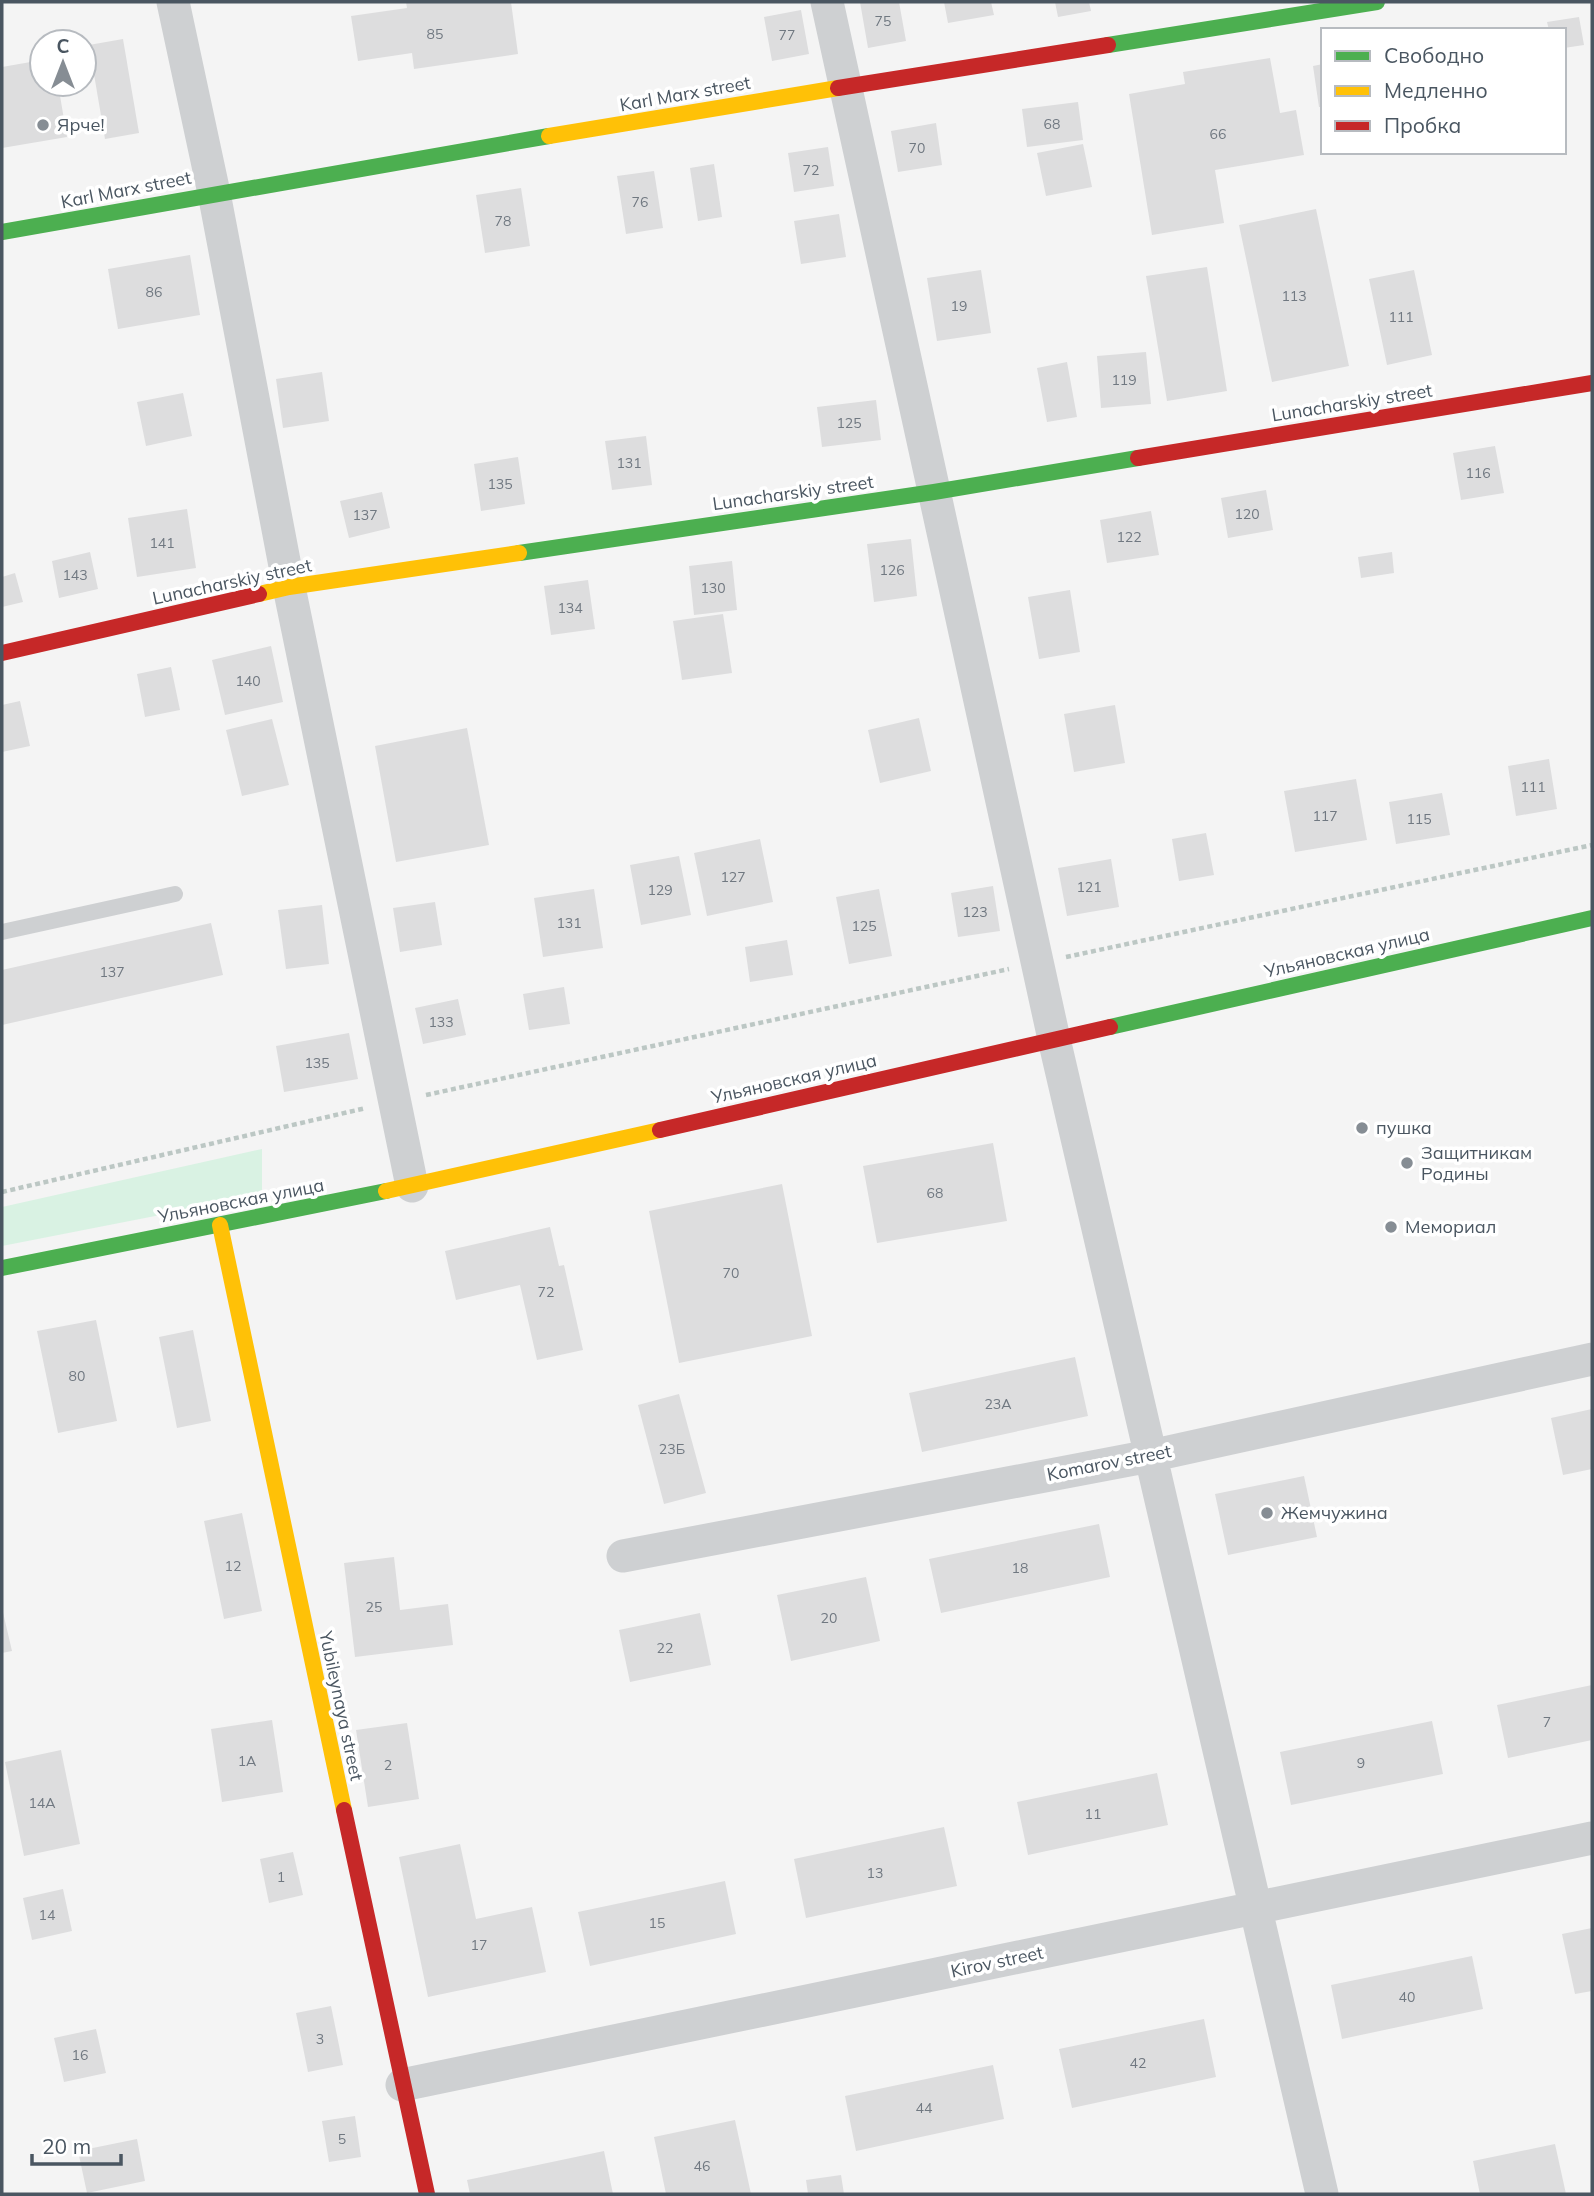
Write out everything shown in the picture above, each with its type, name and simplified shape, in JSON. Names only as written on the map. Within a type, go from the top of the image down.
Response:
[{"type":"street","points":[[173,2],[214,193],[289,587],[412,1186]]},
{"type":"street","points":[[827,2],[1054,1039],[1322,2194]]},
{"type":"street","name":"Karl Marx street","points":[[2,232],[214,193],[846,86],[1377,2]]},
{"type":"street","name":"Lunacharskiy street","points":[[2,653],[289,587],[934,492],[1592,383]]},
{"type":"street","name":"Ульяновская улица","points":[[2,1268],[412,1186],[1592,918]]},
{"type":"street","name":"Yubileynaya street","points":[[220,1224],[427,2194]]},
{"type":"street","name":"Komarov street","points":[[623,1556],[1150,1456],[1592,1359]]},
{"type":"street","name":"Kirov street","points":[[402,2085],[1592,1838]]},
{"type":"lane","points":[[2,932],[174,894]]},
{"type":"path","points":[[2,1192],[395,1102],[1592,845]]},
{"type":"green space","points":[[262,1149],[262,1195],[2,1246],[2,1207]]},
{"type":"building","points":[[406,2],[511,2],[518,54],[414,69],[412,53],[358,61],[351,16],[407,8]]},
{"type":"building","points":[[860,2],[899,2],[906,41],[868,48]]},
{"type":"building","points":[[944,2],[991,2],[994,15],[948,23]]},
{"type":"building","points":[[1055,2],[1089,2],[1091,11],[1058,17]]},
{"type":"building","points":[[801,10],[809,54],[772,61],[764,17]]},
{"type":"building","points":[[1579,17],[1584,45],[1566,48],[1566,28],[1548,28],[1547,22]]},
{"type":"building","points":[[123,39],[139,133],[105,139],[98,98],[98,43]]},
{"type":"building","points":[[1270,58],[1280,113],[1296,110],[1304,155],[1215,170],[1224,223],[1152,235],[1129,94],[1185,84],[1183,72]]},
{"type":"building","points":[[28,62],[28,98],[60,98],[67,137],[2,148],[2,67]]},
{"type":"building","points":[[1321,64],[1321,107],[1319,107],[1313,66]]},
{"type":"building","points":[[1078,102],[1083,140],[1027,147],[1022,109]]},
{"type":"building","points":[[936,123],[942,165],[898,172],[891,131]]},
{"type":"building","points":[[1083,144],[1092,187],[1046,196],[1037,153]]},
{"type":"building","points":[[828,147],[834,186],[794,192],[788,153]]},
{"type":"building","points":[[714,164],[722,217],[698,221],[690,168]]},
{"type":"building","points":[[654,171],[663,228],[626,234],[617,176]]},
{"type":"building","points":[[521,188],[530,246],[485,253],[476,195]]},
{"type":"building","points":[[1316,209],[1349,366],[1272,382],[1239,225]]},
{"type":"building","points":[[839,214],[846,257],[801,264],[794,221]]},
{"type":"building","points":[[190,255],[200,315],[118,329],[108,269]]},
{"type":"building","points":[[1207,267],[1227,391],[1167,401],[1146,276]]},
{"type":"building","points":[[981,270],[991,333],[937,341],[927,278]]},
{"type":"building","points":[[1414,270],[1432,355],[1387,365],[1369,279]]},
{"type":"building","points":[[1146,352],[1151,404],[1101,408],[1097,356]]},
{"type":"building","points":[[1067,362],[1077,417],[1047,422],[1037,368]]},
{"type":"building","points":[[322,372],[329,421],[283,428],[276,379]]},
{"type":"building","points":[[183,393],[192,436],[146,446],[137,402]]},
{"type":"building","points":[[876,400],[881,440],[822,447],[817,407]]},
{"type":"building","points":[[646,436],[652,485],[612,490],[605,441]]},
{"type":"building","points":[[1495,446],[1504,493],[1461,500],[1453,453]]},
{"type":"building","points":[[518,457],[525,504],[481,511],[474,464]]},
{"type":"building","points":[[1266,490],[1273,530],[1228,538],[1221,498]]},
{"type":"building","points":[[382,492],[390,528],[349,538],[340,501]]},
{"type":"building","points":[[187,509],[196,568],[137,577],[128,518]]},
{"type":"building","points":[[1151,511],[1159,555],[1107,563],[1100,520]]},
{"type":"building","points":[[911,539],[917,596],[874,602],[867,544]]},
{"type":"building","points":[[90,552],[98,589],[59,598],[52,561]]},
{"type":"building","points":[[1392,552],[1394,573],[1361,578],[1358,557]]},
{"type":"building","points":[[732,561],[737,610],[694,615],[689,566]]},
{"type":"building","points":[[15,573],[23,602],[2,607],[2,577]]},
{"type":"building","points":[[588,580],[595,629],[551,635],[544,586]]},
{"type":"building","points":[[1070,590],[1080,652],[1039,659],[1028,597]]},
{"type":"building","points":[[723,614],[732,673],[682,680],[673,621]]},
{"type":"building","points":[[271,646],[283,702],[225,715],[212,660]]},
{"type":"building","points":[[171,667],[180,710],[145,717],[137,674]]},
{"type":"building","points":[[20,701],[30,746],[2,752],[2,705]]},
{"type":"building","points":[[1115,705],[1125,763],[1074,772],[1064,714]]},
{"type":"building","points":[[919,718],[931,771],[880,783],[868,730]]},
{"type":"building","points":[[272,719],[289,785],[242,796],[226,730]]},
{"type":"building","points":[[467,728],[489,845],[396,862],[375,746]]},
{"type":"building","points":[[1549,759],[1557,809],[1516,816],[1508,766]]},
{"type":"building","points":[[1356,779],[1367,840],[1295,852],[1284,791]]},
{"type":"building","points":[[1442,793],[1450,835],[1396,844],[1389,802]]},
{"type":"building","points":[[1206,833],[1214,875],[1179,881],[1172,839]]},
{"type":"building","points":[[760,839],[773,902],[707,916],[694,853]]},
{"type":"building","points":[[679,856],[691,915],[641,925],[630,865]]},
{"type":"building","points":[[1111,859],[1119,907],[1067,916],[1058,868]]},
{"type":"building","points":[[993,886],[1000,931],[958,937],[951,893]]},
{"type":"building","points":[[594,889],[603,948],[543,957],[534,898]]},
{"type":"building","points":[[879,889],[892,956],[849,964],[836,897]]},
{"type":"building","points":[[435,902],[442,945],[400,952],[393,908]]},
{"type":"building","points":[[322,905],[329,964],[286,969],[278,910]]},
{"type":"building","points":[[211,923],[223,975],[2,1025],[2,970]]},
{"type":"building","points":[[787,940],[793,975],[750,982],[745,947]]},
{"type":"building","points":[[564,987],[570,1024],[529,1030],[523,994]]},
{"type":"building","points":[[458,999],[466,1035],[423,1044],[415,1008]]},
{"type":"building","points":[[349,1033],[358,1079],[284,1092],[276,1046]]},
{"type":"building","points":[[993,1143],[1007,1221],[877,1243],[863,1166]]},
{"type":"building","points":[[782,1184],[812,1336],[679,1363],[649,1211]]},
{"type":"building","points":[[550,1227],[559,1266],[564,1265],[583,1350],[537,1360],[520,1285],[456,1300],[445,1251]]},
{"type":"building","points":[[96,1320],[117,1421],[58,1433],[37,1331]]},
{"type":"building","points":[[193,1330],[211,1421],[177,1428],[159,1337]]},
{"type":"building","points":[[1075,1357],[1088,1416],[922,1452],[909,1393]]},
{"type":"building","points":[[679,1394],[706,1493],[664,1504],[638,1405]]},
{"type":"building","points":[[1592,1409],[1592,1469],[1563,1475],[1551,1418]]},
{"type":"building","points":[[1304,1476],[1317,1537],[1228,1555],[1215,1494]]},
{"type":"building","points":[[242,1513],[262,1611],[224,1619],[204,1521]]},
{"type":"building","points":[[1099,1524],[1110,1577],[941,1613],[929,1559]]},
{"type":"building","points":[[394,1557],[400,1610],[448,1604],[453,1645],[355,1657],[344,1563]]},
{"type":"building","points":[[866,1577],[880,1641],[791,1661],[777,1595]]},
{"type":"building","points":[[2,1608],[12,1651],[2,1653]]},
{"type":"building","points":[[700,1613],[711,1665],[630,1682],[619,1630]]},
{"type":"building","points":[[1592,1685],[1592,1740],[1508,1758],[1497,1705]]},
{"type":"building","points":[[272,1720],[283,1792],[222,1802],[211,1729]]},
{"type":"building","points":[[1432,1721],[1443,1774],[1291,1805],[1280,1752]]},
{"type":"building","points":[[407,1723],[419,1799],[368,1807],[356,1730]]},
{"type":"building","points":[[61,1750],[80,1844],[24,1856],[5,1762]]},
{"type":"building","points":[[1157,1773],[1168,1825],[1028,1855],[1017,1802]]},
{"type":"building","points":[[944,1827],[957,1886],[806,1918],[794,1859]]},
{"type":"building","points":[[460,1844],[476,1919],[532,1907],[546,1972],[428,1997],[399,1857]]},
{"type":"building","points":[[293,1852],[303,1895],[269,1903],[260,1859]]},
{"type":"building","points":[[725,1881],[736,1934],[590,1966],[578,1912]]},
{"type":"building","points":[[63,1889],[72,1931],[32,1940],[23,1898]]},
{"type":"building","points":[[1592,1928],[1592,1991],[1575,1994],[1562,1934]]},
{"type":"building","points":[[1472,1956],[1483,2009],[1342,2039],[1331,1985]]},
{"type":"building","points":[[331,2006],[343,2065],[308,2072],[296,2013]]},
{"type":"building","points":[[1204,2019],[1216,2077],[1072,2108],[1059,2049]]},
{"type":"building","points":[[96,2029],[106,2073],[64,2082],[54,2038]]},
{"type":"building","points":[[993,2065],[1004,2119],[856,2151],[845,2096]]},
{"type":"building","points":[[355,2116],[361,2157],[329,2162],[322,2121]]},
{"type":"building","points":[[735,2120],[751,2194],[666,2194],[654,2137]]},
{"type":"building","points":[[137,2139],[145,2181],[87,2193],[78,2151]]},
{"type":"building","points":[[1555,2144],[1566,2194],[1480,2194],[1473,2161]]},
{"type":"building","points":[[604,2151],[613,2194],[470,2194],[467,2180]]},
{"type":"building","points":[[841,2175],[844,2194],[808,2194],[806,2180]]},
{"type":"traffic: fast","points":[[1108,45],[1377,2]]},
{"type":"traffic: fast","points":[[2,232],[549,136]]},
{"type":"traffic: fast","points":[[519,553],[934,492],[1138,458]]},
{"type":"traffic: fast","points":[[1110,1027],[1592,918]]},
{"type":"traffic: fast","points":[[2,1268],[386,1191]]},
{"type":"traffic: slow","points":[[549,136],[838,88]]},
{"type":"traffic: slow","points":[[259,594],[289,587],[519,553]]},
{"type":"traffic: slow","points":[[386,1191],[660,1130]]},
{"type":"traffic: slow","points":[[220,1225],[344,1810]]},
{"type":"traffic: jam","points":[[838,88],[1108,45]]},
{"type":"traffic: jam","points":[[1138,458],[1592,383]]},
{"type":"traffic: jam","points":[[2,653],[259,594]]},
{"type":"traffic: jam","points":[[660,1130],[1110,1027]]},
{"type":"traffic: jam","points":[[344,1810],[427,2194]]},
{"type":"place","name":"Ярче!","points":[[43,125]]},
{"type":"place","name":"пушка","points":[[1362,1128]]},
{"type":"place","name":"Защитникам Родины","points":[[1407,1163]]},
{"type":"place","name":"Мемориал","points":[[1391,1227]]},
{"type":"place","name":"Жемчужина","points":[[1267,1513]]}]
